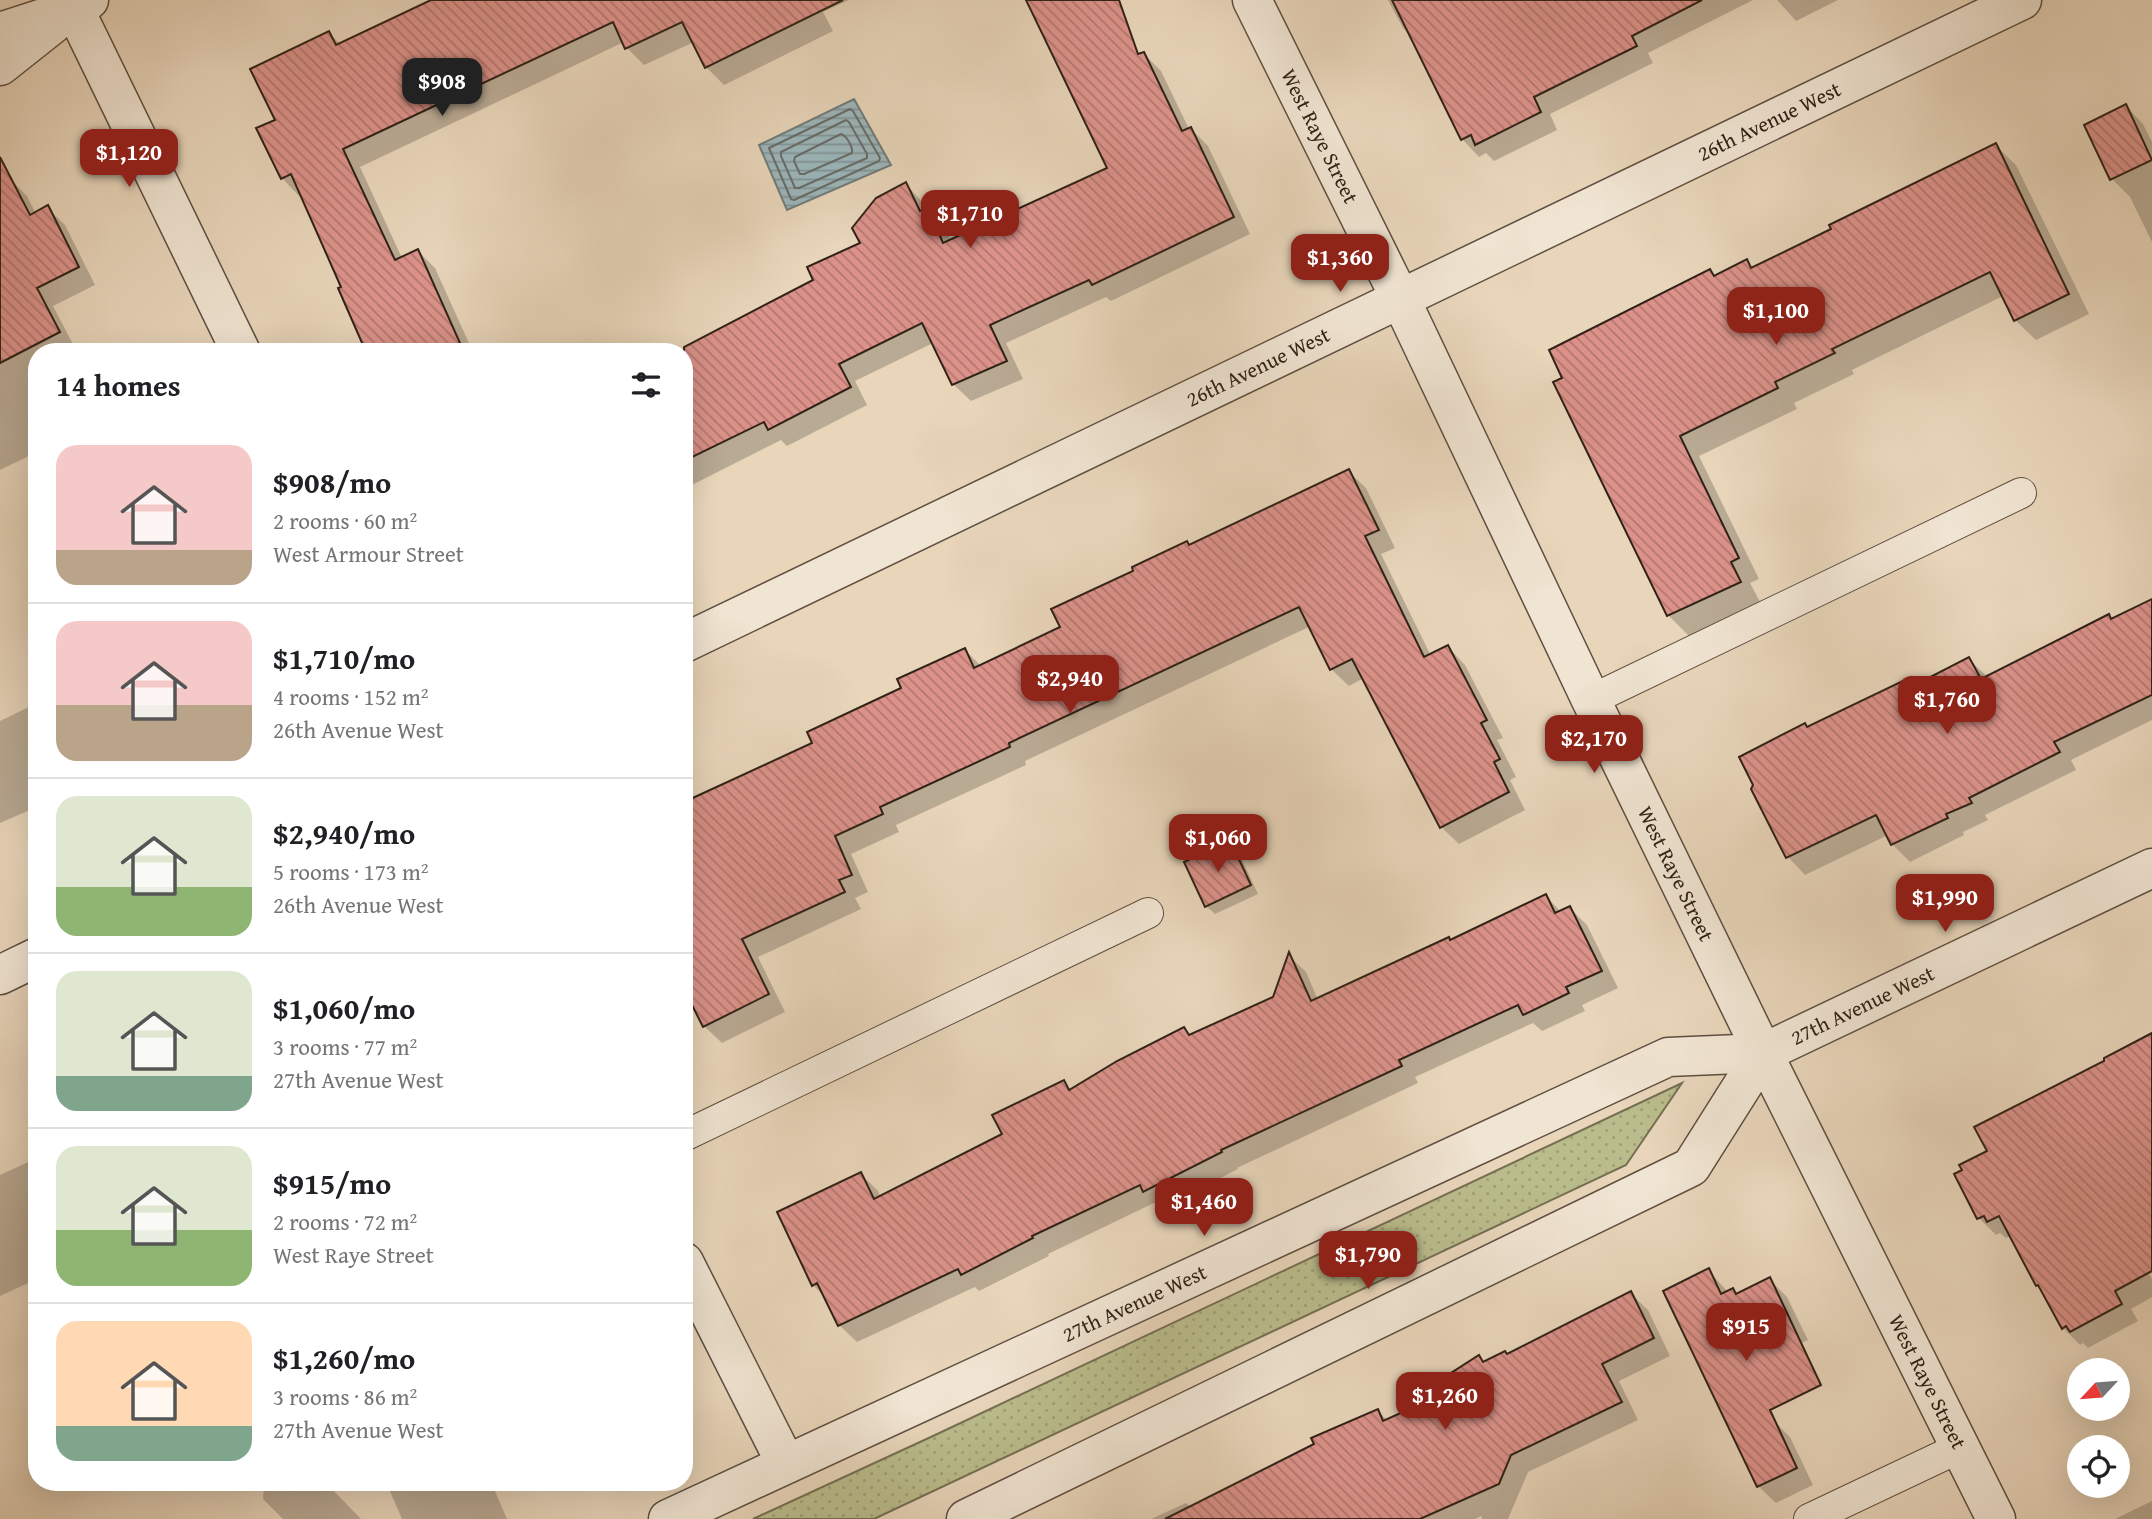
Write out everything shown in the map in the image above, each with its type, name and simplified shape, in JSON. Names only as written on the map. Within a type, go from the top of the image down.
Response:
[{"type":"street","name":"West Raye Street","points":[[1252,0],[1400,298],[1763,1053],[1996,1519]]},
{"type":"street","name":"26th Avenue West","points":[[693,639],[2022,0]]},
{"type":"street","points":[[0,32],[77,3]]},
{"type":"street","points":[[0,66],[77,3]]},
{"type":"street","points":[[77,3],[237,343]]},
{"type":"street","name":"27th Avenue West","points":[[668,1519],[1668,1057],[1763,1053],[2152,868]]},
{"type":"street","points":[[0,975],[28,961]]},
{"type":"street","points":[[966,1519],[1691,1167],[1763,1053]]},
{"type":"street","points":[[693,1280],[786,1464]]},
{"type":"lane","points":[[1591,700],[2021,493]]},
{"type":"lane","points":[[693,1132],[1149,913]]},
{"type":"lane","points":[[1809,1519],[1959,1448]]},
{"type":"green space","points":[[1682,1083],[1626,1165],[874,1519],[753,1519],[933,1436]]},
{"type":"water","points":[[854,99],[891,165],[787,210],[759,145]]},
{"type":"building","points":[[431,0],[843,0],[705,68],[682,22],[625,49],[613,22],[343,149],[395,260],[418,249],[460,343],[362,343],[338,288],[341,287],[291,174],[281,179],[256,128],[275,120],[250,69],[329,31],[336,45]]},
{"type":"building","points":[[1026,0],[1119,0],[1138,54],[1144,52],[1182,131],[1191,127],[1234,217],[1092,285],[1089,280],[990,325],[1007,361],[952,385],[922,323],[839,364],[851,387],[768,430],[764,422],[693,457],[692,343],[813,280],[807,267],[860,243],[852,228],[876,198],[906,182],[920,211],[928,208],[943,243],[1107,168]]},
{"type":"building","points":[[1392,0],[1702,0],[1632,36],[1637,46],[1534,97],[1541,112],[1475,145],[1471,135],[1461,140]]},
{"type":"building","points":[[2126,104],[2152,160],[2110,180],[2084,125]]},
{"type":"building","points":[[1996,143],[2069,294],[2014,321],[1990,272],[1832,349],[1835,353],[1775,382],[1778,388],[1680,436],[1739,558],[1731,562],[1741,582],[1667,616],[1553,382],[1562,378],[1549,350],[1710,269],[1714,276],[1747,259],[1751,268],[1831,229],[1829,225]]},
{"type":"building","points":[[0,157],[30,215],[48,205],[79,267],[37,288],[60,332],[39,343],[28,343],[28,349],[0,363]]},
{"type":"building","points":[[1349,469],[1379,530],[1365,536],[1424,657],[1448,645],[1487,720],[1481,723],[1500,759],[1494,762],[1509,792],[1440,828],[1352,659],[1330,670],[1299,607],[1009,743],[1010,747],[880,807],[883,814],[835,836],[852,875],[839,880],[845,892],[742,939],[769,994],[703,1027],[693,1007],[693,798],[812,743],[807,732],[901,688],[897,679],[965,648],[974,668],[1060,627],[1051,609],[1133,571],[1132,567],[1187,541],[1189,545]]},
{"type":"building","points":[[2152,599],[2152,695],[2054,742],[2060,752],[1969,798],[1972,803],[1946,814],[1948,818],[1891,845],[1876,815],[1786,858],[1751,789],[1753,785],[1739,757],[1805,723],[1807,727],[1911,677],[1915,685],[1969,657],[1981,679],[2109,614],[2111,619]]},
{"type":"building","points":[[1230,840],[1251,885],[1205,907],[1184,862]]},
{"type":"building","points":[[1546,894],[1555,913],[1570,906],[1602,971],[1566,987],[1569,993],[1523,1015],[1518,1005],[1399,1060],[1402,1066],[1221,1150],[1222,1152],[1143,1192],[1140,1185],[1032,1236],[1033,1238],[961,1275],[958,1269],[838,1326],[817,1283],[812,1286],[777,1212],[861,1172],[874,1199],[1002,1134],[992,1115],[1064,1080],[1069,1090],[1117,1061],[1184,1027],[1189,1035],[1273,997],[1289,952],[1311,1001]]},
{"type":"building","points":[[2152,1033],[2152,1271],[2115,1291],[2122,1304],[2070,1332],[2066,1326],[2062,1329],[1999,1216],[1987,1222],[1984,1216],[1977,1219],[1954,1174],[1962,1170],[1959,1165],[1987,1151],[1974,1127],[2104,1061],[2104,1058]]},
{"type":"building","points":[[1709,1268],[1721,1294],[1733,1288],[1736,1294],[1770,1277],[1821,1385],[1770,1410],[1797,1468],[1757,1487],[1663,1291]]},
{"type":"building","points":[[1631,1291],[1654,1338],[1602,1364],[1622,1402],[1511,1455],[1499,1484],[1420,1519],[1165,1519],[1314,1444],[1311,1438],[1378,1409],[1383,1421],[1441,1395],[1451,1373],[1479,1355],[1483,1362],[1505,1351],[1507,1354]]}]
